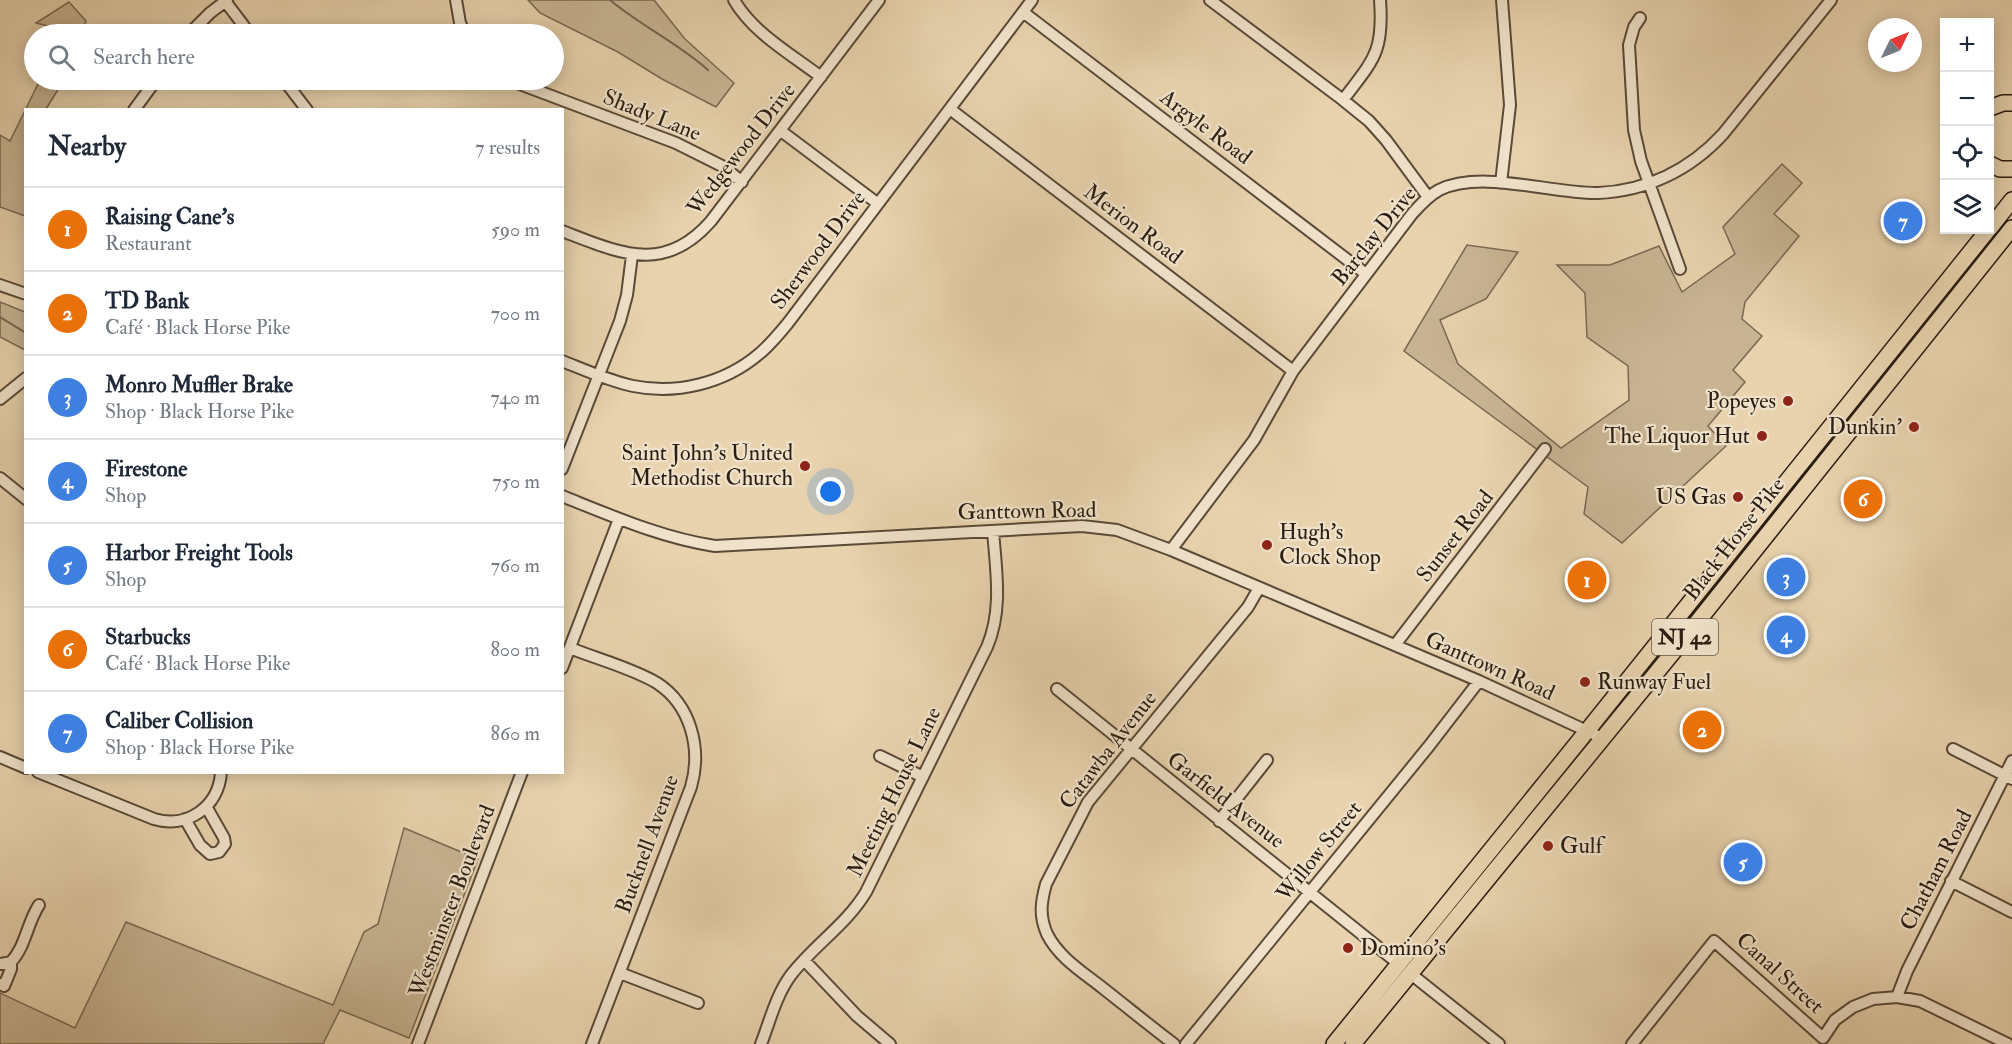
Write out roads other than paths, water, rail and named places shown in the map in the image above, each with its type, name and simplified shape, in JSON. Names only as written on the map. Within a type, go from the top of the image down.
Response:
[{"type":"highway","points":[[1994,106],[2012,103]]},
{"type":"highway","points":[[1994,166],[2012,169]]},
{"type":"highway","name":"Black Horse Pike","points":[[1994,223],[2012,200]]},
{"type":"highway","name":"Black Horse Pike","points":[[1334,1044],[1405,969],[1602,738],[2012,228]]},
{"type":"highway","name":"Black Horse Pike","points":[[1353,1044],[1405,969],[1587,732],[1985,234]]},
{"type":"highway","points":[[1846,434],[1844,424],[1903,346],[1904,335]]},
{"type":"street","points":[[456,0],[460,24]]},
{"type":"street","points":[[734,0],[745,16],[760,31],[821,77]]},
{"type":"street","name":"Wedgewood Drive","points":[[564,232],[632,255],[664,252],[690,241],[704,229],[741,182],[879,0]]},
{"type":"street","name":"Sherwood Drive","points":[[564,362],[632,386],[673,389],[714,380],[739,369],[761,353],[777,336],[1032,0]]},
{"type":"street","points":[[1210,0],[1343,100],[1378,130],[1428,197]]},
{"type":"street","points":[[1343,100],[1367,68],[1377,50],[1381,32],[1380,0]]},
{"type":"street","points":[[1502,0],[1510,105],[1502,183]]},
{"type":"street","name":"Barclay Drive","points":[[1171,550],[1248,448],[1293,371],[1412,214],[1428,197],[1451,186],[1477,183],[1502,183],[1598,193],[1649,184],[1678,172],[1715,143],[1831,0]]},
{"type":"street","points":[[199,24],[226,1],[243,24]]},
{"type":"street","name":"Argyle Road","points":[[1023,12],[1366,274]]},
{"type":"street","points":[[1640,18],[1634,27],[1629,45],[1634,130],[1641,161],[1680,269]]},
{"type":"street","points":[[135,108],[149,90]]},
{"type":"street","points":[[292,90],[305,108]]},
{"type":"street","name":"Shady Lane","points":[[536,90],[676,143],[724,167],[741,182]]},
{"type":"street","name":"Merion Road","points":[[950,109],[1293,371]]},
{"type":"street","points":[[781,130],[877,203]]},
{"type":"street","points":[[564,464],[625,304],[632,255]]},
{"type":"street","points":[[0,285],[24,293]]},
{"type":"street","points":[[0,399],[24,380]]},
{"type":"street","name":"Sunset Road","points":[[1395,645],[1545,449]]},
{"type":"street","points":[[0,478],[24,497]]},
{"type":"street","name":"Ganttown Road","points":[[564,497],[668,536],[715,546],[1082,526],[1117,530],[1171,550],[1479,681],[1602,738]]},
{"type":"street","points":[[564,663],[620,519]]},
{"type":"street","name":"Meeting House Lane","points":[[761,1044],[782,990],[791,975],[862,899],[983,654],[995,623],[997,590],[993,531]]},
{"type":"street","name":"Catawba Avenue","points":[[1174,1044],[1064,957],[1047,934],[1041,907],[1046,884],[1081,812],[1248,607],[1259,588]]},
{"type":"street","name":"Bucknell Avenue","points":[[570,648],[639,675],[665,690],[683,711],[691,730],[695,750],[695,770],[691,787],[592,1044]]},
{"type":"street","name":"Willow Street","points":[[1186,1044],[1429,746],[1479,681]]},
{"type":"street","name":"Garfield Avenue","points":[[1058,689],[1499,1044]]},
{"type":"street","points":[[1953,749],[2008,777]]},
{"type":"street","points":[[880,756],[923,777]]},
{"type":"street","points":[[0,757],[24,767]]},
{"type":"street","points":[[1220,821],[1267,760]]},
{"type":"street","name":"Chatham Road","points":[[1897,997],[1907,971],[1951,881],[2008,777],[2012,761]]},
{"type":"street","points":[[43,774],[164,822],[185,819],[207,808],[218,789],[221,774]]},
{"type":"street","name":"Westminster Boulevard","points":[[418,1044],[521,774]]},
{"type":"street","points":[[185,819],[203,849],[210,854],[219,852],[225,844],[224,838],[207,808]]},
{"type":"street","points":[[1951,881],[2012,912]]},
{"type":"street","points":[[0,984],[4,986],[11,969],[8,962],[39,905]]},
{"type":"street","name":"Canal Street","points":[[1632,1044],[1714,941],[1823,1038],[1835,1020],[1853,1007],[1873,999],[1897,997],[1920,1001],[2008,1044]]},
{"type":"street","points":[[804,960],[857,1016],[890,1044]]},
{"type":"street","points":[[620,973],[698,1003]]},
{"type":"waterway","points":[[610,0],[708,70]]},
{"type":"waterway","points":[[0,317],[24,332]]},
{"type":"place","name":"Caliber Collision","points":[[1903,221]]},
{"type":"place","name":"Popeyes","points":[[1788,401]]},
{"type":"place","name":"Dunkin'","points":[[1914,427]]},
{"type":"place","name":"The Liquor Hut","points":[[1762,436]]},
{"type":"place","name":"Saint John's United Methodist Church","points":[[805,466]]},
{"type":"place","name":"US Gas","points":[[1738,497]]},
{"type":"place","name":"Starbucks","points":[[1863,499]]},
{"type":"place","name":"Hugh's Clock Shop","points":[[1267,545]]},
{"type":"place","name":"Monro Muffler Brake","points":[[1786,577]]},
{"type":"place","name":"Raising Cane's","points":[[1587,580]]},
{"type":"place","name":"Firestone","points":[[1786,635]]},
{"type":"place","name":"Runway Fuel","points":[[1585,682]]},
{"type":"place","name":"TD Bank","points":[[1702,730]]},
{"type":"place","name":"Gulf","points":[[1548,846]]},
{"type":"place","name":"Harbor Freight Tools","points":[[1743,862]]},
{"type":"place","name":"Domino's","points":[[1348,948]]}]
